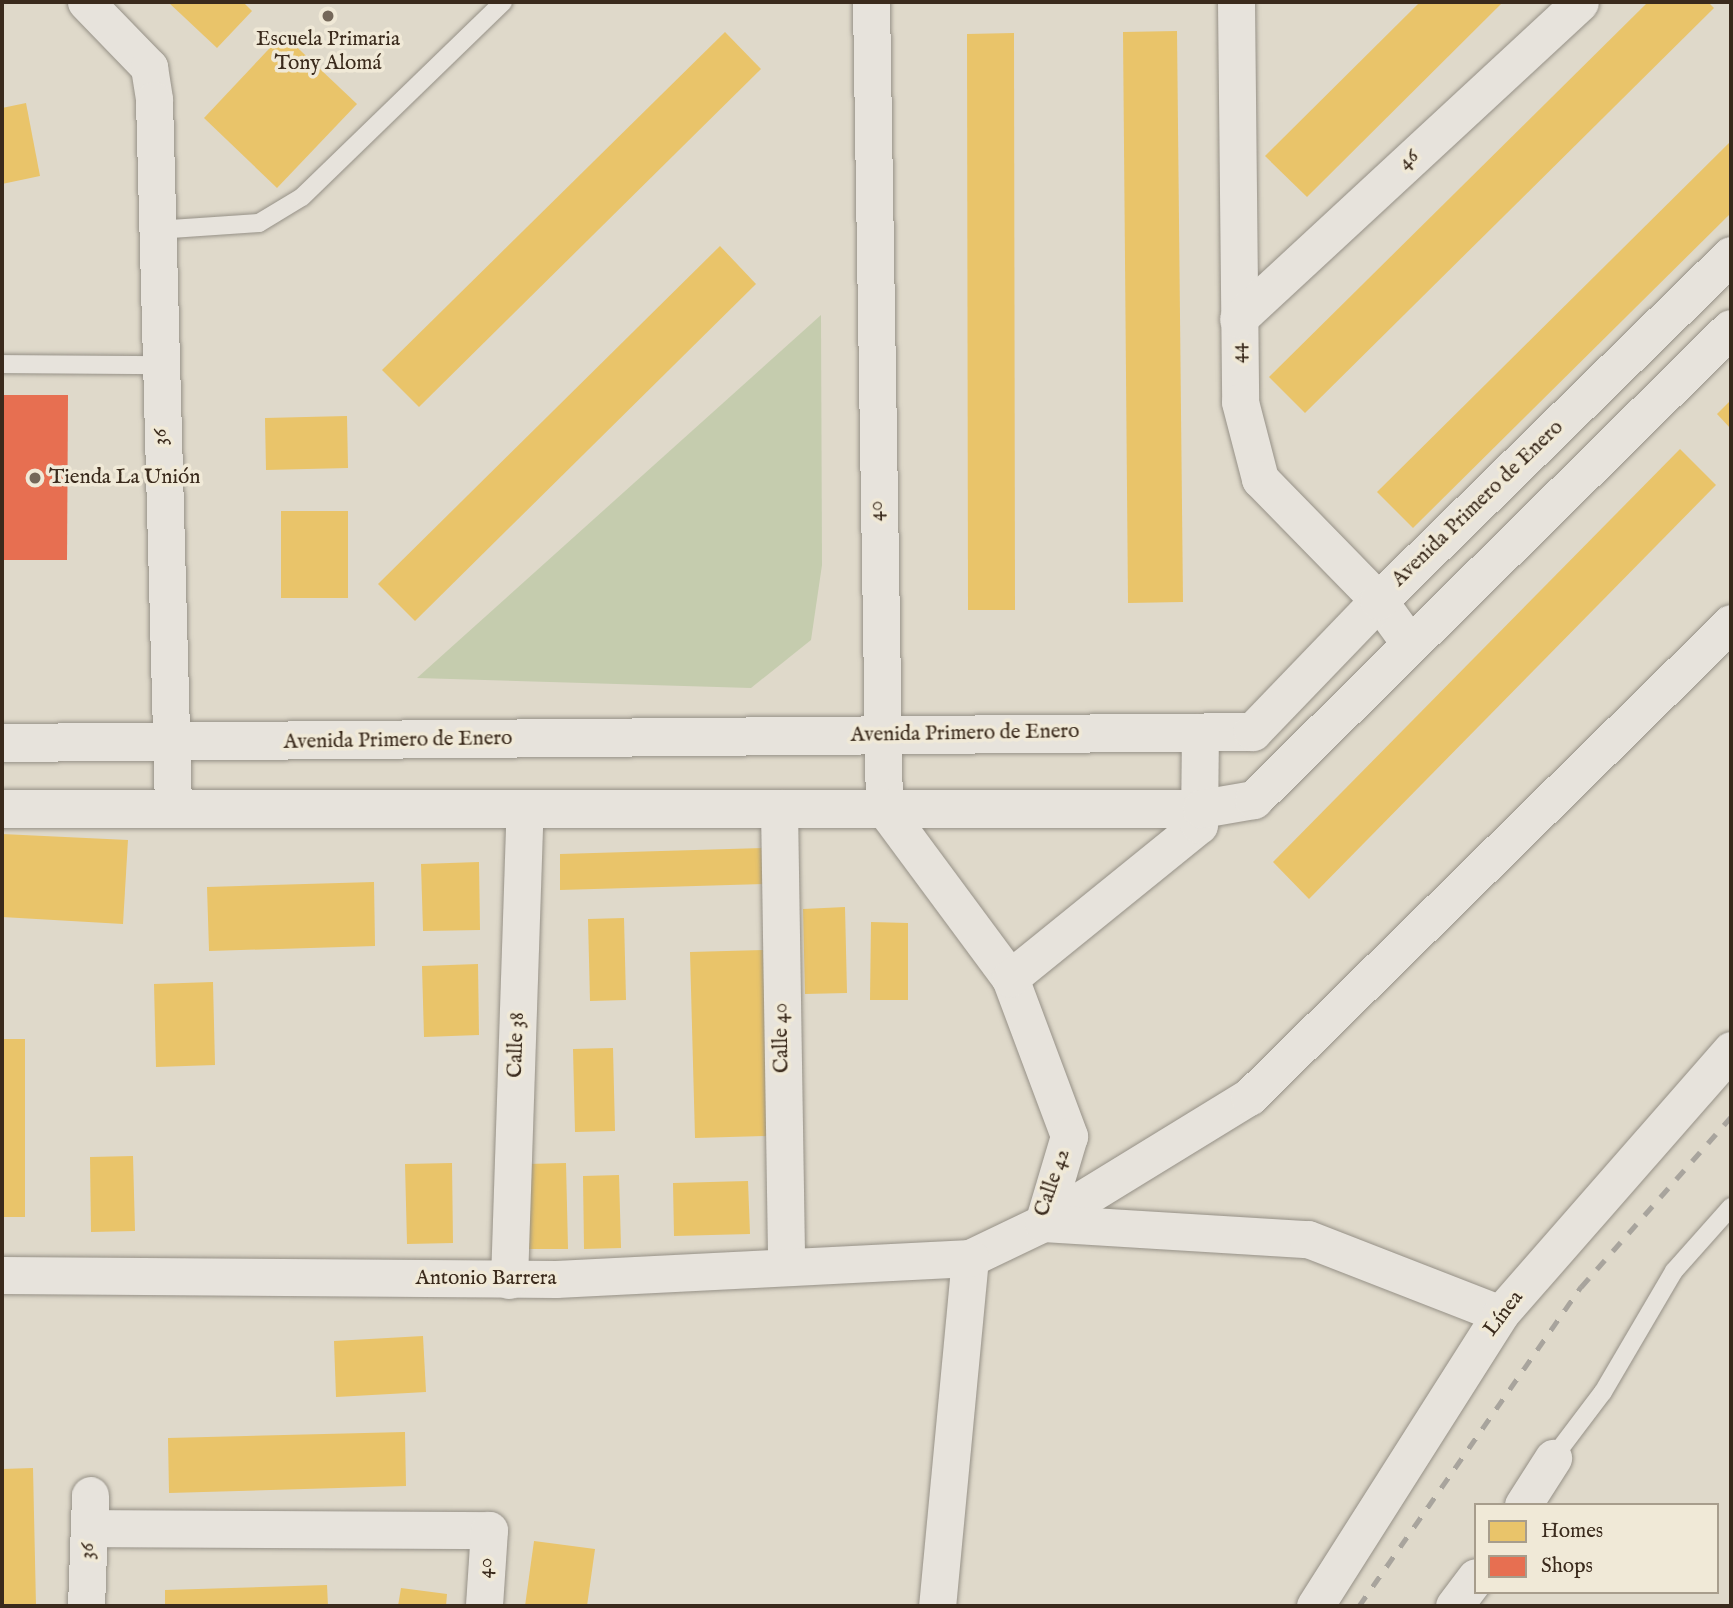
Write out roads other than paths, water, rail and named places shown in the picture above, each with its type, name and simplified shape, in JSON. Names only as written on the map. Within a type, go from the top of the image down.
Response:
[{"type":"street","name":"36","points":[[86,2],[149,66],[154,100],[169,744],[173,808]]},
{"type":"street","name":"40","points":[[871,2],[880,734],[884,808]]},
{"type":"street","name":"44","points":[[1236,2],[1240,402],[1260,479],[1379,601],[1410,644]]},
{"type":"street","name":"46","points":[[1238,319],[1580,2]]},
{"type":"street","name":"Avenida Primero de Enero","points":[[2,743],[169,744],[880,734],[1253,732],[1379,601],[1731,256]]},
{"type":"street","points":[[2,808],[1202,809],[1254,800],[1731,329]]},
{"type":"street","points":[[1043,1223],[1249,1097],[1731,622]]},
{"type":"street","points":[[884,808],[1010,978],[1199,825],[1202,809],[1199,732]]},
{"type":"street","name":"Calle 40","points":[[779,808],[786,1267]]},
{"type":"street","name":"Calle 38","points":[[509,1280],[525,810]]},
{"type":"street","name":"Calle 42","points":[[970,1258],[1043,1223],[1069,1136],[1010,978]]},
{"type":"street","name":"Línea","points":[[1315,1606],[1500,1314],[1731,1050]]},
{"type":"street","points":[[1043,1223],[1308,1239],[1500,1314]]},
{"type":"street","points":[[937,1606],[970,1258]]},
{"type":"street","name":"Antonio Barrera","points":[[2,1275],[509,1280],[970,1258]]},
{"type":"street","points":[[1524,1503],[1553,1458]]},
{"type":"street","name":"36","points":[[86,1606],[89,1512]]},
{"type":"street","name":"40","points":[[89,1512],[489,1530],[484,1606]]},
{"type":"street","points":[[1454,1606],[1474,1580]]},
{"type":"lane","points":[[156,230],[259,223],[302,197],[503,2]]},
{"type":"lane","points":[[2,363],[159,365]]},
{"type":"lane","points":[[1553,1458],[1603,1392],[1674,1271],[1731,1207]]},
{"type":"railway","points":[[1359,1606],[1581,1287],[1731,1117]]},
{"type":"place","name":"Escuela Primaria Tony Alomá","points":[[328,16]]},
{"type":"place","name":"Tienda La Unión","points":[[35,478]]}]
